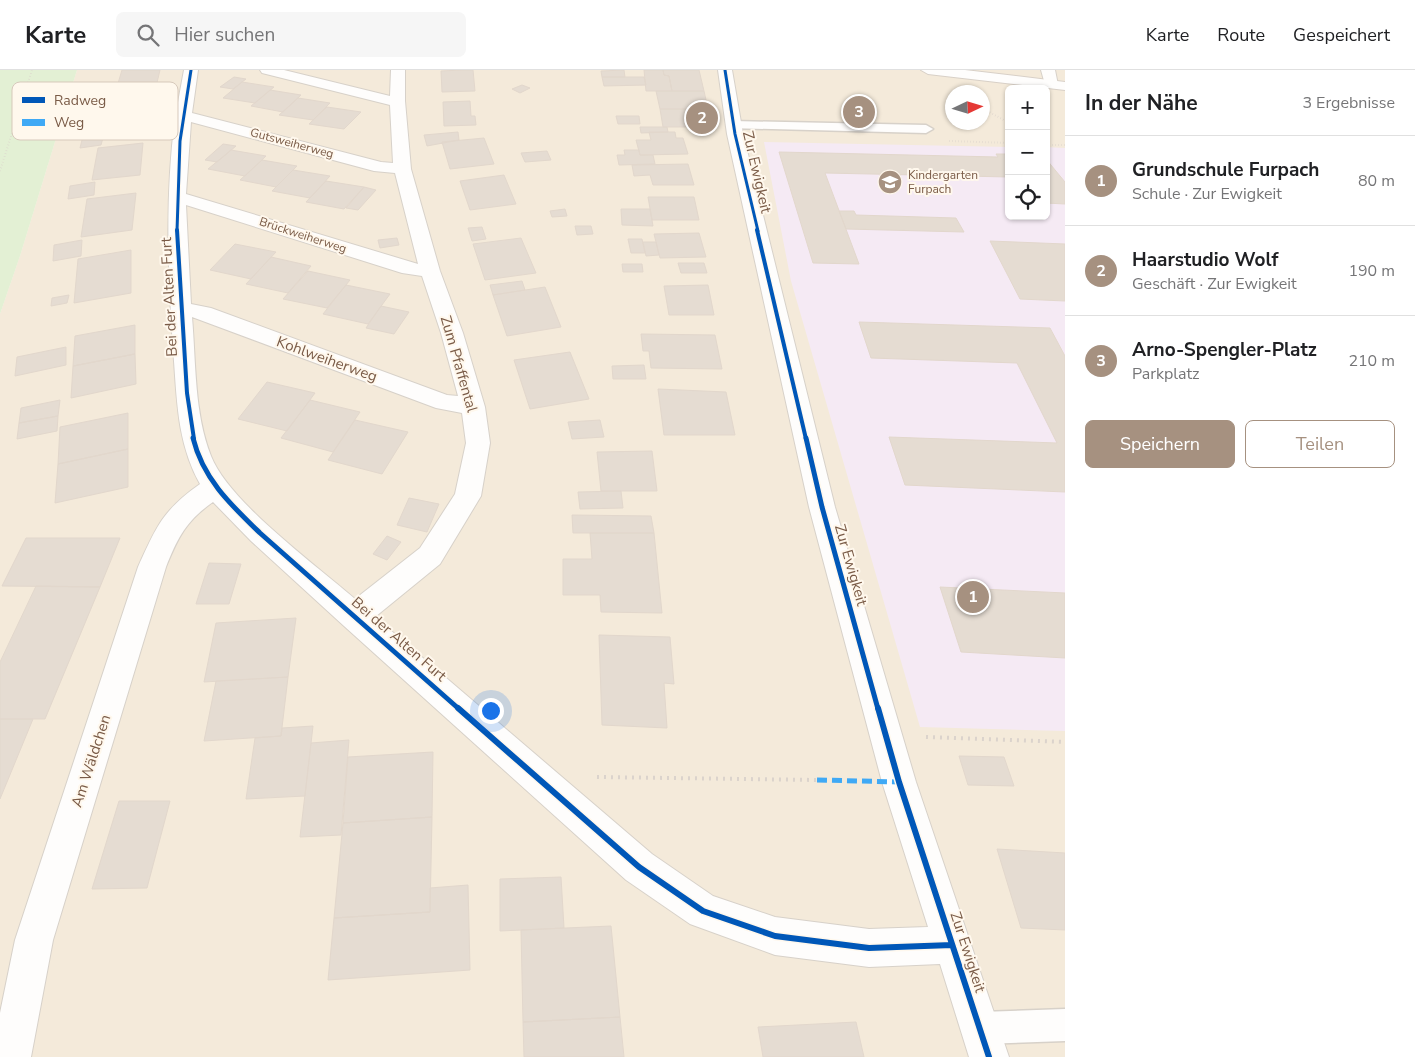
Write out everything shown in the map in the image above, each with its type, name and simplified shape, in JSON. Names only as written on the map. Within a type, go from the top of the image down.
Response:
[{"type":"street","name":"Bei der Alten Furt","points":[[191,70],[181,116],[176,198],[180,308],[190,415],[198,454],[215,487],[260,533],[639,867],[703,911],[775,936],[869,948],[952,945]]},
{"type":"street","points":[[267,70],[379,99],[397,101]]},
{"type":"street","name":"Zum Pfaffental","points":[[354,617],[430,556],[468,496],[478,443],[473,407],[452,333],[430,271],[402,169],[397,101],[398,70]]},
{"type":"street","name":"Zur Ewigkeit","points":[[725,70],[734,125],[822,506],[899,782],[984,1043]]},
{"type":"street","points":[[928,70],[1058,86]]},
{"type":"street","points":[[1048,70],[1058,86]]},
{"type":"street","name":"Gutsweiherweg","points":[[181,116],[202,119],[380,167],[402,169]]},
{"type":"street","name":"Brückweiherweg","points":[[176,198],[196,201],[409,269],[430,271]]},
{"type":"street","name":"Kohlweiherweg","points":[[180,308],[204,313],[444,402],[473,407]]},
{"type":"street","name":"Am Wäldchen","points":[[11,1057],[34,940],[152,567],[168,529],[192,503],[215,487]]},
{"type":"lane","points":[[734,125],[926,129]]},
{"type":"lane","name":"Zur Ewigkeit","points":[[984,1043],[1065,1025]]},
{"type":"path","points":[[28,82],[32,70]]},
{"type":"path","points":[[990,112],[1005,121]]},
{"type":"path","points":[[0,171],[12,133]]},
{"type":"path","points":[[1050,145],[1065,145]]},
{"type":"path","points":[[886,736],[1065,742]]},
{"type":"path","points":[[537,776],[817,780]]},
{"type":"shaded area","points":[[77,70],[1065,70],[1065,1057],[0,1057],[0,314],[56,140],[178,140],[178,82],[73,82]]},
{"type":"shaded area","points":[[764,142],[1005,147],[1005,220],[1050,220],[1050,147],[1065,148],[1065,731],[920,727],[791,281]]},
{"type":"green space","points":[[0,70],[77,70],[73,82],[12,82],[12,140],[56,140],[0,314]]},
{"type":"building","points":[[122,70],[160,70],[157,82],[118,82]]},
{"type":"building","points":[[473,70],[475,91],[442,92],[441,71]]},
{"type":"building","points":[[624,70],[625,77],[602,77],[601,71]]},
{"type":"building","points":[[644,70],[663,70],[664,75],[669,76],[672,91],[646,91]]},
{"type":"building","points":[[663,70],[699,70],[704,91],[672,91],[669,76],[664,75]]},
{"type":"building","points":[[234,77],[246,79],[233,89],[220,87]]},
{"type":"building","points":[[602,77],[644,77],[646,85],[604,86]]},
{"type":"building","points":[[242,82],[274,87],[255,103],[223,98]]},
{"type":"building","points":[[522,85],[530,88],[520,93],[512,89]]},
{"type":"building","points":[[270,90],[301,95],[283,112],[251,106]]},
{"type":"building","points":[[656,91],[704,91],[708,109],[660,109]]},
{"type":"building","points":[[298,98],[330,103],[313,120],[279,115]]},
{"type":"building","points":[[470,101],[471,116],[475,116],[476,125],[444,126],[443,102]]},
{"type":"building","points":[[327,107],[361,112],[344,129],[309,124]]},
{"type":"building","points":[[660,109],[708,109],[713,127],[663,127]]},
{"type":"building","points":[[616,116],[639,116],[640,124],[618,124]]},
{"type":"building","points":[[640,127],[667,127],[668,132],[641,133]]},
{"type":"building","points":[[458,132],[459,140],[427,146],[424,135]]},
{"type":"building","points":[[649,132],[675,132],[676,138],[683,138],[688,154],[640,155],[636,140],[651,140]]},
{"type":"building","points":[[484,138],[494,164],[450,169],[442,142]]},
{"type":"building","points":[[82,140],[102,140],[101,145],[80,148]]},
{"type":"building","points":[[143,143],[140,175],[92,180],[98,148]]},
{"type":"building","points":[[223,144],[236,146],[217,162],[205,160]]},
{"type":"building","points":[[231,150],[266,156],[245,176],[208,169]]},
{"type":"building","points":[[624,150],[639,150],[640,155],[653,155],[655,164],[619,165],[617,155],[625,155]]},
{"type":"building","points":[[547,151],[551,160],[525,162],[521,153]]},
{"type":"building","points":[[779,152],[998,157],[996,154],[1005,154],[1005,177],[825,173],[859,264],[813,263]]},
{"type":"building","points":[[262,160],[297,166],[276,187],[240,180]]},
{"type":"building","points":[[688,164],[694,185],[653,185],[650,175],[634,176],[632,165]]},
{"type":"building","points":[[1050,164],[1065,182],[1065,204],[1050,203]]},
{"type":"building","points":[[293,170],[330,176],[310,198],[272,191]]},
{"type":"building","points":[[504,175],[516,204],[470,210],[460,181]]},
{"type":"building","points":[[326,181],[364,187],[344,209],[306,202]]},
{"type":"building","points":[[95,182],[94,195],[68,199],[70,186]]},
{"type":"building","points":[[364,187],[376,190],[358,210],[346,208]]},
{"type":"building","points":[[136,193],[132,230],[81,237],[87,199]]},
{"type":"building","points":[[648,197],[694,197],[699,220],[652,220]]},
{"type":"building","points":[[565,209],[567,216],[552,217],[550,211]]},
{"type":"building","points":[[621,209],[650,209],[653,226],[622,225]]},
{"type":"building","points":[[839,211],[854,211],[856,215],[956,218],[964,232],[846,229]]},
{"type":"building","points":[[575,226],[591,226],[593,234],[577,235]]},
{"type":"building","points":[[482,227],[486,239],[472,241],[468,228]]},
{"type":"building","points":[[699,233],[706,257],[660,258],[654,234]]},
{"type":"building","points":[[397,238],[399,245],[380,248],[378,240]]},
{"type":"building","points":[[521,238],[536,273],[485,280],[473,244]]},
{"type":"building","points":[[628,239],[642,239],[645,253],[631,253]]},
{"type":"building","points":[[82,240],[81,256],[53,261],[54,245]]},
{"type":"building","points":[[990,241],[1065,244],[1065,301],[1020,299]]},
{"type":"building","points":[[643,242],[656,242],[659,255],[646,256]]},
{"type":"building","points":[[235,244],[276,252],[251,279],[210,270]]},
{"type":"building","points":[[131,250],[131,293],[74,303],[78,259]]},
{"type":"building","points":[[271,257],[311,266],[288,293],[246,284]]},
{"type":"building","points":[[678,263],[704,263],[707,273],[681,273]]},
{"type":"building","points":[[622,264],[642,264],[643,272],[623,272]]},
{"type":"building","points":[[308,271],[350,280],[327,308],[283,299]]},
{"type":"building","points":[[522,281],[525,290],[493,295],[490,285]]},
{"type":"building","points":[[346,285],[390,294],[368,324],[323,314]]},
{"type":"building","points":[[708,285],[714,315],[669,315],[664,286]]},
{"type":"building","points":[[545,287],[561,327],[507,336],[493,295]]},
{"type":"building","points":[[69,295],[67,303],[51,306],[52,298]]},
{"type":"building","points":[[381,306],[409,312],[394,334],[366,328]]},
{"type":"building","points":[[859,322],[1050,328],[1065,356],[1065,492],[905,485],[889,437],[1057,443],[1017,363],[871,358]]},
{"type":"building","points":[[135,325],[135,354],[73,366],[75,336]]},
{"type":"building","points":[[641,334],[715,335],[722,369],[651,368],[649,351],[643,351]]},
{"type":"building","points":[[66,347],[66,365],[15,376],[17,357]]},
{"type":"building","points":[[570,352],[589,399],[530,409],[514,360]]},
{"type":"building","points":[[135,354],[136,384],[71,398],[73,366]]},
{"type":"building","points":[[644,365],[646,379],[613,379],[612,366]]},
{"type":"building","points":[[267,382],[315,393],[287,431],[238,419]]},
{"type":"building","points":[[658,389],[726,392],[735,435],[664,435]]},
{"type":"building","points":[[60,400],[58,416],[19,423],[21,408]]},
{"type":"building","points":[[310,400],[360,412],[333,452],[281,438]]},
{"type":"building","points":[[128,413],[128,449],[58,464],[60,427]]},
{"type":"building","points":[[58,416],[57,431],[17,439],[19,423]]},
{"type":"building","points":[[355,420],[408,432],[382,474],[328,460]]},
{"type":"building","points":[[600,420],[604,437],[572,439],[568,422]]},
{"type":"building","points":[[128,449],[128,487],[55,503],[58,464]]},
{"type":"building","points":[[652,451],[657,491],[601,491],[597,452]]},
{"type":"building","points":[[621,491],[623,508],[580,509],[578,492]]},
{"type":"building","points":[[409,498],[439,504],[427,532],[397,525]]},
{"type":"building","points":[[572,515],[651,516],[654,533],[573,533]]},
{"type":"building","points":[[590,533],[654,533],[662,613],[601,612],[600,595],[563,595],[563,559],[592,559]]},
{"type":"building","points":[[387,536],[401,542],[387,560],[373,554]]},
{"type":"building","points":[[26,538],[120,538],[100,587],[2,586]]},
{"type":"building","points":[[209,563],[241,564],[229,604],[196,604]]},
{"type":"building","points":[[36,586],[100,587],[45,719],[0,719],[0,662]]},
{"type":"building","points":[[940,587],[1065,593],[1065,658],[961,652]]},
{"type":"building","points":[[296,618],[288,677],[204,682],[216,623]]},
{"type":"building","points":[[599,635],[670,637],[674,684],[664,683],[667,728],[602,725]]},
{"type":"building","points":[[288,677],[281,736],[204,741],[216,681]]},
{"type":"building","points":[[0,719],[33,719],[0,799]]},
{"type":"building","points":[[313,726],[305,796],[246,799],[255,738],[281,736],[282,728]]},
{"type":"building","points":[[349,740],[341,835],[300,837],[311,743]]},
{"type":"building","points":[[433,752],[432,817],[343,823],[348,757]]},
{"type":"building","points":[[959,756],[1004,757],[1014,786],[968,785]]},
{"type":"building","points":[[119,801],[170,801],[147,888],[92,889]]},
{"type":"building","points":[[432,817],[430,912],[334,918],[343,823]]},
{"type":"building","points":[[997,849],[1065,853],[1065,930],[1021,928]]},
{"type":"building","points":[[561,877],[564,928],[500,931],[500,879]]},
{"type":"building","points":[[468,885],[470,970],[328,980],[334,918],[430,912],[430,888]]},
{"type":"building","points":[[611,926],[620,1017],[523,1022],[521,930]]},
{"type":"building","points":[[620,1017],[624,1057],[524,1057],[523,1022]]},
{"type":"building","points":[[856,1022],[864,1057],[763,1057],[758,1027]]},
{"type":"marked path","points":[[817,780],[899,782]]},
{"type":"cycle path","points":[[191,70],[180,141],[177,213],[179,284],[187,393],[194,442],[198,454],[209,477],[224,497],[260,533],[639,867],[703,911],[775,936],[869,948],[952,945]]},
{"type":"cycle path","points":[[725,70],[735,134],[822,507],[899,782],[989,1057]]},
{"type":"place","name":"Arno-Spengler-Platz","points":[[859,112]]},
{"type":"place","name":"Haarstudio Wolf","points":[[702,118]]},
{"type":"place","name":"Kindergarten Furpach","points":[[890,182]]},
{"type":"place","name":"Grundschule Furpach","points":[[973,597]]}]
